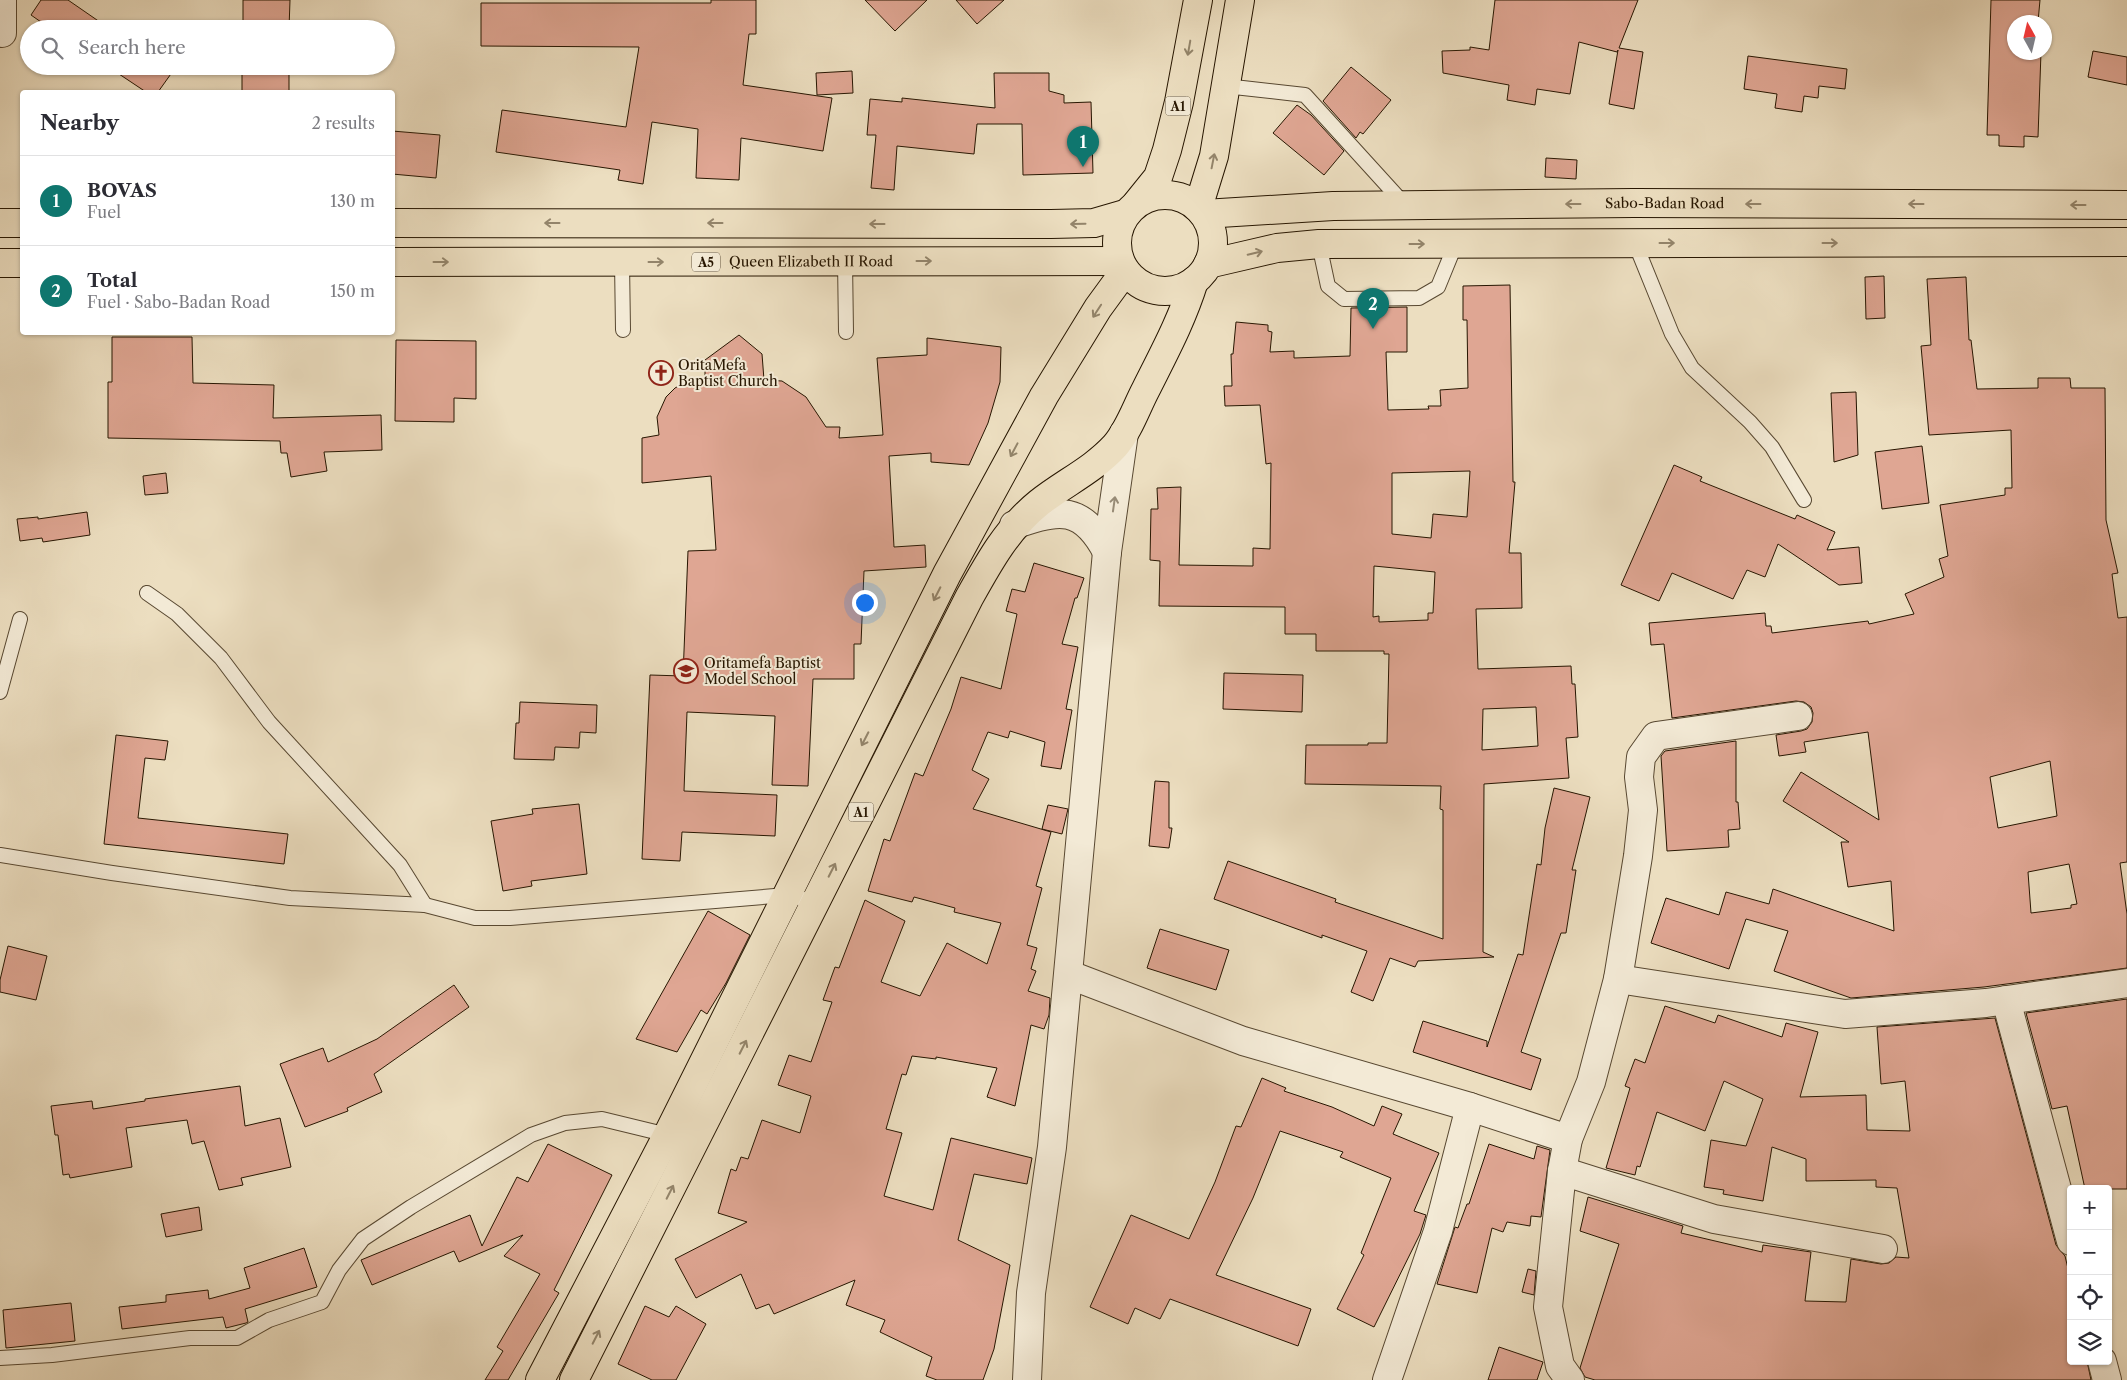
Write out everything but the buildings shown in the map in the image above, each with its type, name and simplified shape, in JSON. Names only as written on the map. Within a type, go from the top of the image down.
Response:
[{"type":"highway","name":"A1","points":[[1131,209],[1158,177],[1167,150],[1179,102],[1198,0]]},
{"type":"highway","points":[[1201,211],[1211,173],[1240,0]]},
{"type":"highway","points":[[395,223],[1094,223],[1131,209],[1152,196],[1168,194],[1184,198],[1201,211],[1211,226],[1213,252],[1201,273],[1184,287],[1162,291],[1141,285],[1122,266],[1116,237],[1131,209]]},
{"type":"highway","name":"Sabo-Badan Road","points":[[1201,211],[1333,206],[1644,203],[2124,205]]},
{"type":"highway","points":[[1201,273],[1277,248],[1319,244],[2124,241],[2124,205]]},
{"type":"highway","points":[[0,223],[20,223]]},
{"type":"highway","name":"Queen Elizabeth II Road","points":[[395,262],[1019,261],[1122,266]]},
{"type":"highway","points":[[0,263],[20,263]]},
{"type":"highway","name":"A1","points":[[540,1380],[668,1134],[948,574],[1044,396],[1122,266]]},
{"type":"highway","name":"A1","points":[[574,1380],[969,598],[995,552],[1014,525],[1039,503],[1101,460],[1124,433],[1183,316],[1201,273]]},
{"type":"street","points":[[2,0],[2,33]]},
{"type":"street","points":[[1027,1380],[1031,1293],[1052,1147],[1070,975],[1107,552],[1124,433]]},
{"type":"street","points":[[1014,525],[1054,513],[1070,515],[1098,534],[1107,552]]},
{"type":"street","points":[[1570,1380],[1560,1366],[1548,1306],[1562,1171],[1568,1139],[1591,1082],[1618,978],[1642,819],[1639,776],[1641,757],[1656,736],[1798,716]]},
{"type":"street","points":[[1070,975],[1243,1041],[1470,1107],[1568,1139]]},
{"type":"street","points":[[1618,978],[1845,1014],[2006,1000],[2127,983]]},
{"type":"street","points":[[2006,1000],[2068,1230]]},
{"type":"street","points":[[1387,1380],[1438,1231],[1470,1107]]},
{"type":"street","points":[[1562,1171],[1714,1219],[1883,1249]]},
{"type":"street","points":[[2103,1365],[2107,1380]]},
{"type":"lane","points":[[1225,86],[1305,95],[1405,205]]},
{"type":"lane","points":[[1636,243],[1672,334],[1692,368],[1750,422],[1772,447],[1804,500]]},
{"type":"lane","points":[[1319,244],[1328,286],[1344,299],[1419,298],[1438,288],[1456,244]]},
{"type":"lane","points":[[845,261],[846,332]]},
{"type":"lane","points":[[622,262],[623,330]]},
{"type":"lane","points":[[147,593],[177,614],[222,658],[269,722],[400,865],[425,905]]},
{"type":"lane","points":[[0,692],[20,619]]},
{"type":"lane","points":[[0,855],[290,898],[425,905],[474,918],[510,918],[787,895],[816,902]]},
{"type":"lane","points":[[0,1358],[190,1338],[236,1338],[269,1320],[322,1302],[339,1270],[363,1239],[411,1207],[531,1135],[565,1123],[602,1118],[668,1134],[693,1146]]},
{"type":"place","name":"BOVAS","points":[[1083,167]]},
{"type":"place","name":"Total","points":[[1373,329]]},
{"type":"place","name":"OritaMefa Baptist Church","points":[[661,373]]},
{"type":"place","name":"Oritamefa Baptist Model School","points":[[686,671]]}]
